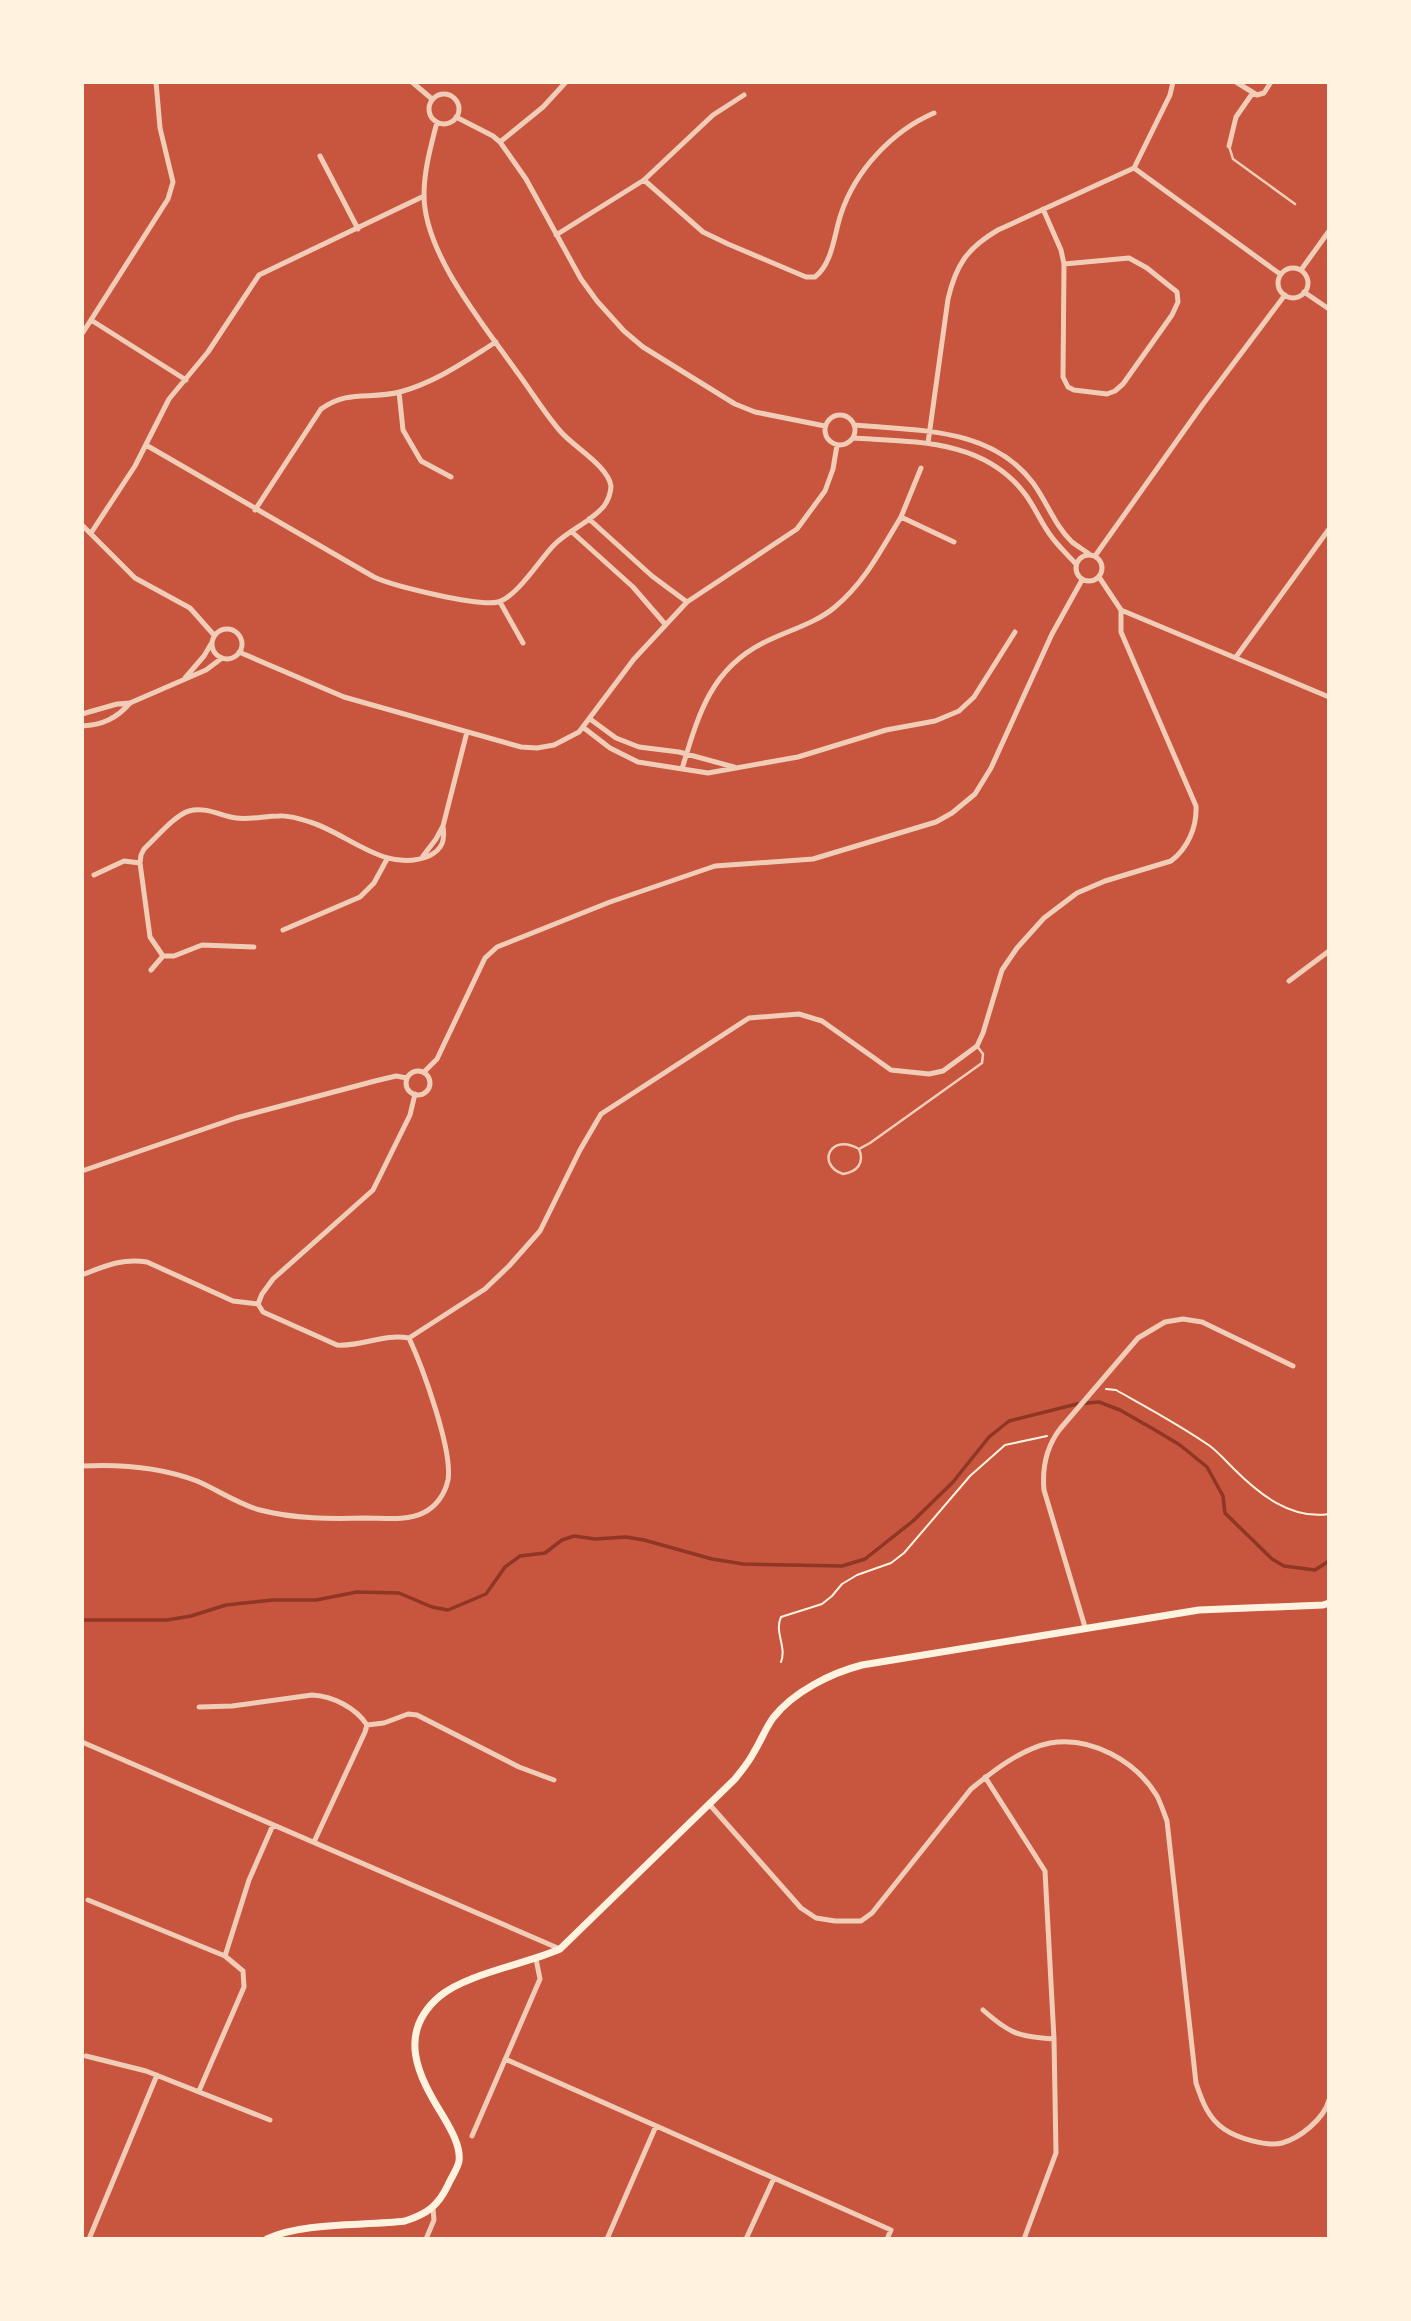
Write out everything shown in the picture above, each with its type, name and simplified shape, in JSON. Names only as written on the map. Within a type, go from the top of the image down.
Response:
[{"type":"main road","points":[[267,2239],[281,2232],[302,2229],[405,2221],[421,2216],[433,2208],[442,2198],[459,2161],[456,2142],[417,2067],[414,2040],[427,2009],[459,1983],[560,1950],[710,1805],[746,1765],[774,1716],[786,1704],[834,1675],[862,1664],[1199,1610],[1329,1603]]},
{"type":"street","points":[[82,334],[168,199],[173,182],[160,128],[156,82]]},
{"type":"street","points":[[412,82],[432,99]]},
{"type":"street","points":[[500,142],[543,107],[566,82]]},
{"type":"street","points":[[928,443],[953,277],[964,257],[979,241],[998,230],[1134,167],[1170,95],[1173,82]]},
{"type":"street","points":[[1236,82],[1257,95],[1264,93],[1271,82]]},
{"type":"street","points":[[446,94],[455,99],[459,108],[456,117],[446,124],[437,122],[429,112],[432,99],[446,94]]},
{"type":"street","points":[[556,235],[644,180],[713,115],[744,94]]},
{"type":"street","points":[[1229,146],[1236,117],[1252,94]]},
{"type":"street","points":[[644,180],[703,232],[806,277],[815,277],[826,266],[842,211],[867,166],[909,127],[934,113]]},
{"type":"street","points":[[456,117],[500,142],[526,179],[581,279],[624,331],[643,347],[735,404],[766,415],[825,426]]},
{"type":"street","points":[[146,445],[255,510],[391,585],[475,601],[500,602],[516,589],[556,543],[607,503],[611,488],[604,471],[562,433],[448,272],[438,252],[424,197],[426,166],[437,122]]},
{"type":"street","points":[[320,156],[358,229]]},
{"type":"street","points":[[1134,167],[1280,274]]},
{"type":"street","points":[[91,533],[135,466],[169,399],[208,352],[259,275],[424,197]]},
{"type":"street","points":[[1043,208],[1061,250],[1064,264],[1065,384],[1074,390],[1107,394],[1123,384],[1172,315],[1178,303],[1177,292],[1147,268],[1129,258],[1064,264]]},
{"type":"street","points":[[1301,270],[1329,230]]},
{"type":"street","points":[[1288,269],[1301,270],[1307,283],[1304,292],[1293,298],[1284,295],[1279,288],[1280,274],[1288,269]]},
{"type":"street","points":[[1304,292],[1329,309]]},
{"type":"street","points":[[855,425],[853,438],[846,444],[836,445],[828,440],[825,426],[830,418],[839,415],[849,418],[855,425],[956,435],[980,442],[1006,456],[1032,482],[1071,541],[1092,555],[1102,566],[1099,577],[1089,582],[1082,580],[1076,573],[1076,564],[1081,557],[1092,555],[1284,295]]},
{"type":"street","points":[[90,320],[186,380]]},
{"type":"street","points":[[255,510],[321,409],[345,396],[399,392],[432,382],[496,342]]},
{"type":"street","points":[[399,392],[403,430],[421,461],[451,477]]},
{"type":"street","points":[[853,438],[928,443],[984,457],[1002,470],[1025,494],[1050,535],[1076,564]]},
{"type":"street","points":[[239,652],[344,697],[522,747],[554,745],[569,739],[584,728],[634,659],[687,602],[797,528],[825,491],[836,445]]},
{"type":"street","points":[[682,769],[699,713],[710,691],[726,670],[741,656],[762,643],[832,610],[856,588],[901,517],[921,468]]},
{"type":"street","points":[[901,517],[954,542]]},
{"type":"street","points":[[589,519],[652,576],[687,602]]},
{"type":"street","points":[[82,525],[135,578],[190,608],[215,635]]},
{"type":"street","points":[[1236,657],[1329,529]]},
{"type":"street","points":[[572,532],[633,587],[665,624]]},
{"type":"street","points":[[258,1304],[263,1312],[337,1345],[349,1346],[396,1335],[409,1338],[485,1289],[540,1231],[601,1114],[749,1018],[799,1014],[822,1021],[878,1063],[900,1072],[929,1074],[943,1070],[977,1046],[1002,970],[1017,948],[1044,918],[1077,894],[1105,880],[1171,861],[1188,842],[1195,826],[1196,806],[1121,632],[1121,610],[1099,577]]},
{"type":"street","points":[[424,1072],[430,1081],[429,1089],[423,1094],[415,1094],[409,1090],[407,1078],[412,1072],[424,1072],[437,1059],[485,958],[497,947],[610,902],[716,866],[813,859],[936,822],[952,813],[975,794],[991,768],[1052,634],[1082,580]]},
{"type":"street","points":[[500,602],[523,643]]},
{"type":"street","points":[[1121,610],[1329,697]]},
{"type":"street","points":[[185,678],[204,656],[215,635],[218,632],[228,629],[237,633],[242,642],[239,652],[230,659],[222,658],[214,652],[212,642]]},
{"type":"street","points":[[584,728],[624,756],[638,762],[708,773],[798,757],[886,730],[935,721],[958,711],[974,697],[1015,632]]},
{"type":"street","points":[[82,714],[130,703],[206,670],[222,658]]},
{"type":"street","points":[[82,726],[107,722],[119,715],[130,703]]},
{"type":"street","points":[[590,719],[615,738],[639,747],[687,754],[736,768]]},
{"type":"street","points":[[163,956],[150,937],[140,863],[144,849],[181,815],[190,810],[206,810],[238,818],[282,816],[312,822],[387,859],[421,859],[439,850],[445,840],[443,826],[467,732]]},
{"type":"street","points":[[283,930],[360,897],[374,883],[387,859]]},
{"type":"street","points":[[94,875],[124,860],[140,863]]},
{"type":"street","points":[[151,970],[163,956],[174,956],[202,944],[254,947]]},
{"type":"street","points":[[1289,981],[1329,951]]},
{"type":"street","points":[[82,1171],[236,1118],[396,1076],[407,1078]]},
{"type":"street","points":[[258,1304],[273,1279],[373,1190],[410,1115],[415,1094]]},
{"type":"street","points":[[82,1275],[119,1260],[132,1259],[147,1262],[233,1301],[258,1304]]},
{"type":"street","points":[[1085,1628],[1044,1490],[1043,1477],[1052,1442],[1087,1396],[1138,1338],[1164,1322],[1183,1319],[1202,1322],[1293,1366]]},
{"type":"street","points":[[82,1466],[136,1467],[175,1474],[257,1509],[279,1514],[333,1518],[410,1517],[424,1513],[443,1495],[448,1480],[448,1468],[444,1443],[423,1367],[409,1338]]},
{"type":"street","points":[[199,1707],[232,1706],[312,1695],[325,1696],[359,1713],[367,1725]]},
{"type":"street","points":[[367,1725],[417,1714],[519,1767],[554,1780]]},
{"type":"street","points":[[314,1842],[367,1725]]},
{"type":"street","points":[[82,1742],[560,1950]]},
{"type":"street","points":[[710,1805],[801,1908],[816,1918],[861,1921],[881,1904],[971,1789],[985,1777],[1028,1751],[1052,1743],[1087,1744],[1118,1756],[1139,1774],[1156,1795],[1167,1821],[1196,2083],[1205,2109],[1224,2129],[1254,2142],[1281,2144],[1308,2130],[1327,2108],[1329,2101]]},
{"type":"street","points":[[985,1777],[1045,1871],[1054,2039],[1056,2153],[1024,2239]]},
{"type":"street","points":[[225,1956],[249,1880],[273,1825]]},
{"type":"street","points":[[89,1900],[225,1956],[243,1971],[244,1987],[199,2091]]},
{"type":"street","points":[[472,2137],[540,1979],[537,1959]]},
{"type":"street","points":[[983,2010],[1007,2031],[1032,2038],[1054,2039]]},
{"type":"street","points":[[86,2056],[157,2075],[270,2120]]},
{"type":"street","points":[[505,2059],[891,2230],[887,2239]]},
{"type":"street","points":[[89,2239],[157,2075]]},
{"type":"street","points":[[607,2239],[656,2126]]},
{"type":"street","points":[[746,2239],[774,2178]]},
{"type":"street","points":[[426,2239],[434,2220],[433,2208]]},
{"type":"lane","points":[[1229,146],[1233,159],[1295,204]]},
{"type":"lane","points":[[859,1149],[982,1063],[983,1054],[977,1046]]},
{"type":"lane","points":[[844,1143],[859,1149],[861,1161],[851,1173],[843,1174],[831,1168],[829,1154],[832,1148],[844,1143]]},
{"type":"path","points":[[1101,1388],[1116,1390],[1192,1433],[1216,1451],[1253,1488],[1275,1502],[1297,1512],[1329,1514]]},
{"type":"path","points":[[781,1662],[783,1657],[777,1625],[781,1617],[822,1604],[832,1597],[842,1584],[857,1575],[891,1563],[904,1553],[971,1475],[1005,1445],[1046,1436]]},
{"type":"waterway","points":[[82,1620],[167,1620],[226,1605],[273,1600],[316,1600],[357,1592],[399,1593],[432,1607],[448,1610],[486,1594],[505,1567],[520,1556],[545,1553],[562,1540],[574,1536],[595,1539],[626,1537],[743,1564],[842,1566],[865,1559],[913,1521],[953,1482],[989,1437],[1009,1421],[1077,1404],[1099,1402],[1120,1410],[1180,1445],[1207,1467],[1223,1496],[1225,1513],[1272,1559],[1284,1566],[1315,1570],[1329,1561]]}]
